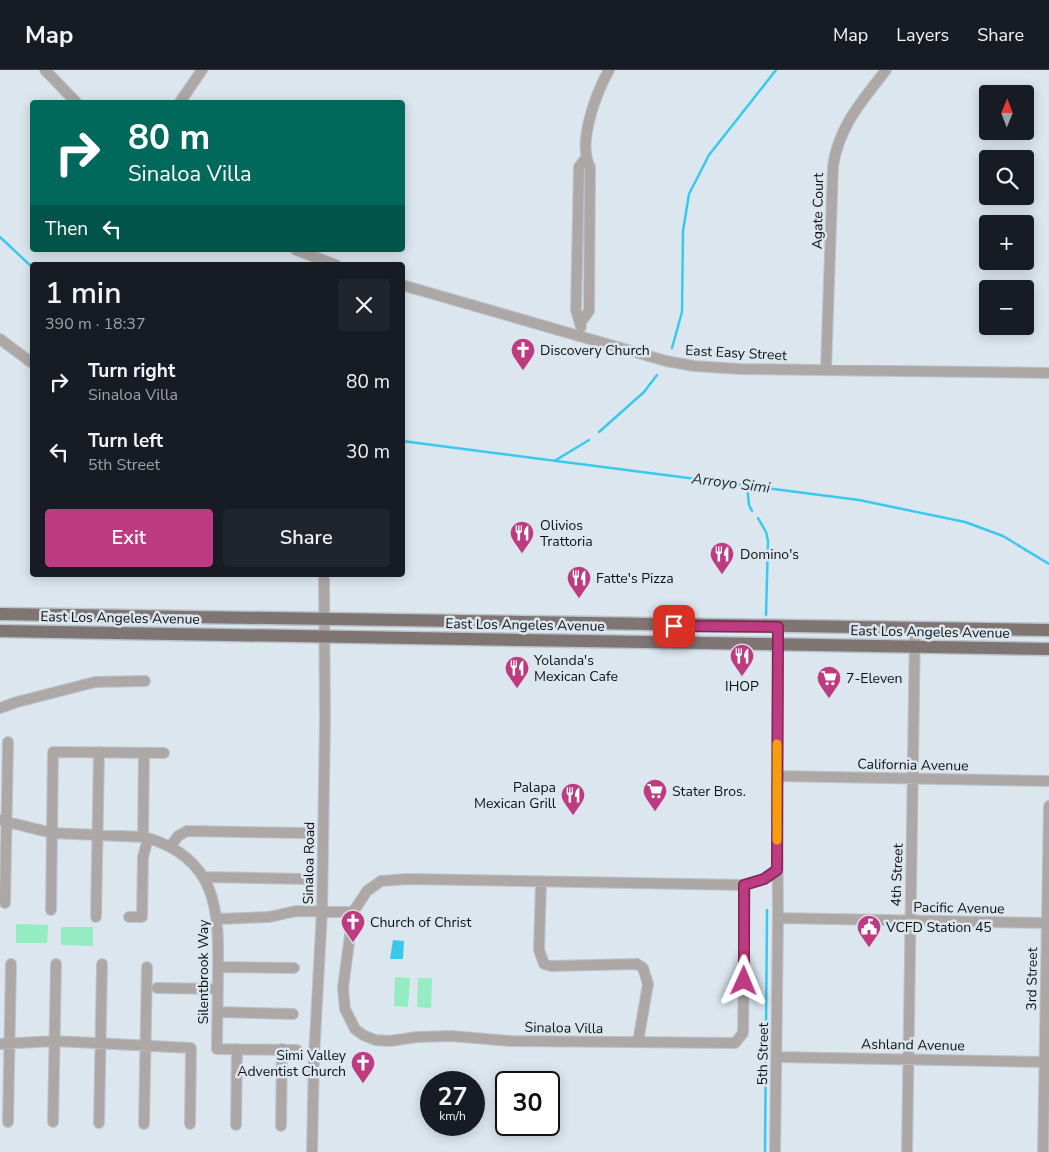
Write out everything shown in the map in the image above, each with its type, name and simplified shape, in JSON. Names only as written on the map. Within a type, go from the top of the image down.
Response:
[{"type":"main road","name":"East Los Angeles Avenue","points":[[0,614],[1049,630]]},
{"type":"main road","name":"East Los Angeles Avenue","points":[[0,631],[324,635],[1049,649]]},
{"type":"street","points":[[45,70],[74,100]]},
{"type":"street","points":[[181,100],[202,70]]},
{"type":"street","points":[[580,335],[581,322],[576,310],[579,167],[585,158],[590,119],[597,95],[608,70]]},
{"type":"street","name":"Agate Court","points":[[826,369],[832,166],[835,151],[842,131],[853,111],[886,70]]},
{"type":"street","points":[[581,322],[589,311],[590,167],[585,158]]},
{"type":"street","points":[[578,221],[590,221]]},
{"type":"street","points":[[301,252],[328,262]]},
{"type":"street","name":"East Easy Street","points":[[405,286],[666,361],[694,366],[740,369],[1049,373]]},
{"type":"street","points":[[0,339],[30,362]]},
{"type":"street","name":"Sinaloa Road","points":[[312,1152],[314,1057],[324,911],[324,577]]},
{"type":"street","name":"5th Street","points":[[775,1152],[778,918],[776,776],[778,627]]},
{"type":"street","name":"4th Street","points":[[907,1152],[915,628]]},
{"type":"street","points":[[0,708],[95,682],[146,681]]},
{"type":"street","points":[[5,903],[3,820],[8,742]]},
{"type":"street","points":[[51,910],[53,752],[164,754]]},
{"type":"street","points":[[96,917],[99,752]]},
{"type":"street","points":[[129,917],[142,917],[145,837],[144,753]]},
{"type":"street","name":"California Avenue","points":[[776,776],[1049,780]]},
{"type":"street","name":"3rd Street","points":[[1044,1152],[1047,1062],[1049,806]]},
{"type":"street","name":"Silentbrook Way","points":[[3,820],[52,833],[145,837],[170,847],[192,864],[203,877],[215,903],[218,919],[217,1049],[237,1049]]},
{"type":"street","points":[[170,847],[178,836],[188,831],[306,833]]},
{"type":"street","name":"Sinaloa Villa","points":[[744,885],[743,1033],[739,1040],[728,1043],[511,1041],[451,1036],[417,1037],[390,1041],[375,1040],[355,1029],[345,1009],[343,988],[353,912],[367,891],[380,881],[407,879],[744,885],[764,879],[777,870]]},
{"type":"street","points":[[203,877],[305,879]]},
{"type":"street","points":[[541,882],[538,950],[544,964],[551,966],[637,964],[643,968],[648,984],[638,1042]]},
{"type":"street","points":[[218,919],[269,917],[291,911],[353,912]]},
{"type":"street","name":"Pacific Avenue","points":[[778,918],[1048,923]]},
{"type":"street","points":[[8,1122],[5,1044],[11,964]]},
{"type":"street","points":[[54,1122],[56,964]]},
{"type":"street","points":[[99,1123],[102,964]]},
{"type":"street","points":[[144,1124],[147,967]]},
{"type":"street","points":[[218,967],[294,968]]},
{"type":"street","points":[[157,988],[218,989]]},
{"type":"street","points":[[218,1012],[293,1014]]},
{"type":"street","points":[[5,1044],[55,1041],[191,1048],[190,1124]]},
{"type":"street","points":[[236,1125],[237,1049],[297,1050]]},
{"type":"street","points":[[281,1126],[282,1049]]},
{"type":"street","name":"Ashland Avenue","points":[[776,1057],[1047,1062]]},
{"type":"green space","points":[[16,924],[48,925],[47,943],[16,943]]},
{"type":"green space","points":[[61,927],[93,927],[93,946],[61,945]]},
{"type":"green space","points":[[395,977],[410,978],[408,1007],[394,1006]]},
{"type":"green space","points":[[418,978],[432,978],[431,1008],[417,1007]]},
{"type":"water","points":[[393,940],[404,941],[403,959],[390,959]]},
{"type":"waterway","points":[[672,348],[682,312],[683,231],[689,194],[709,155],[776,70]]},
{"type":"waterway","name":"Arroyo Simi","points":[[0,237],[30,265]]},
{"type":"waterway","points":[[599,432],[644,392],[657,375]]},
{"type":"waterway","points":[[556,460],[589,440]]},
{"type":"waterway","name":"Arroyo Simi","points":[[405,441],[859,500],[965,522],[1003,536],[1049,564]]},
{"type":"waterway","points":[[747,484],[749,505],[752,511]]},
{"type":"waterway","points":[[758,518],[766,532],[768,541],[766,615]]},
{"type":"waterway","points":[[765,1152],[767,910]]},
{"type":"slow traffic","points":[[777,744],[777,840]]},
{"type":"place","name":"Discovery Church","points":[[523,371]]},
{"type":"place","name":"Olivios Trattoria","points":[[522,554]]},
{"type":"place","name":"Domino's","points":[[722,575]]},
{"type":"place","name":"Fatte's Pizza","points":[[579,599]]},
{"type":"place","name":"IHOP","points":[[742,677]]},
{"type":"place","name":"Yolanda's Mexican Cafe","points":[[517,689]]},
{"type":"place","name":"7-Eleven","points":[[829,699]]},
{"type":"place","name":"Stater Bros.","points":[[655,812]]},
{"type":"place","name":"Palapa Mexican Grill","points":[[573,816]]},
{"type":"place","name":"Church of Christ","points":[[353,943]]},
{"type":"place","name":"VCFD Station 45","points":[[869,948]]},
{"type":"place","name":"Simi Valley Adventist Church","points":[[363,1084]]},
{"type":"route","points":[[674,626],[778,627],[777,870],[764,879],[744,885],[744,981]]}]
